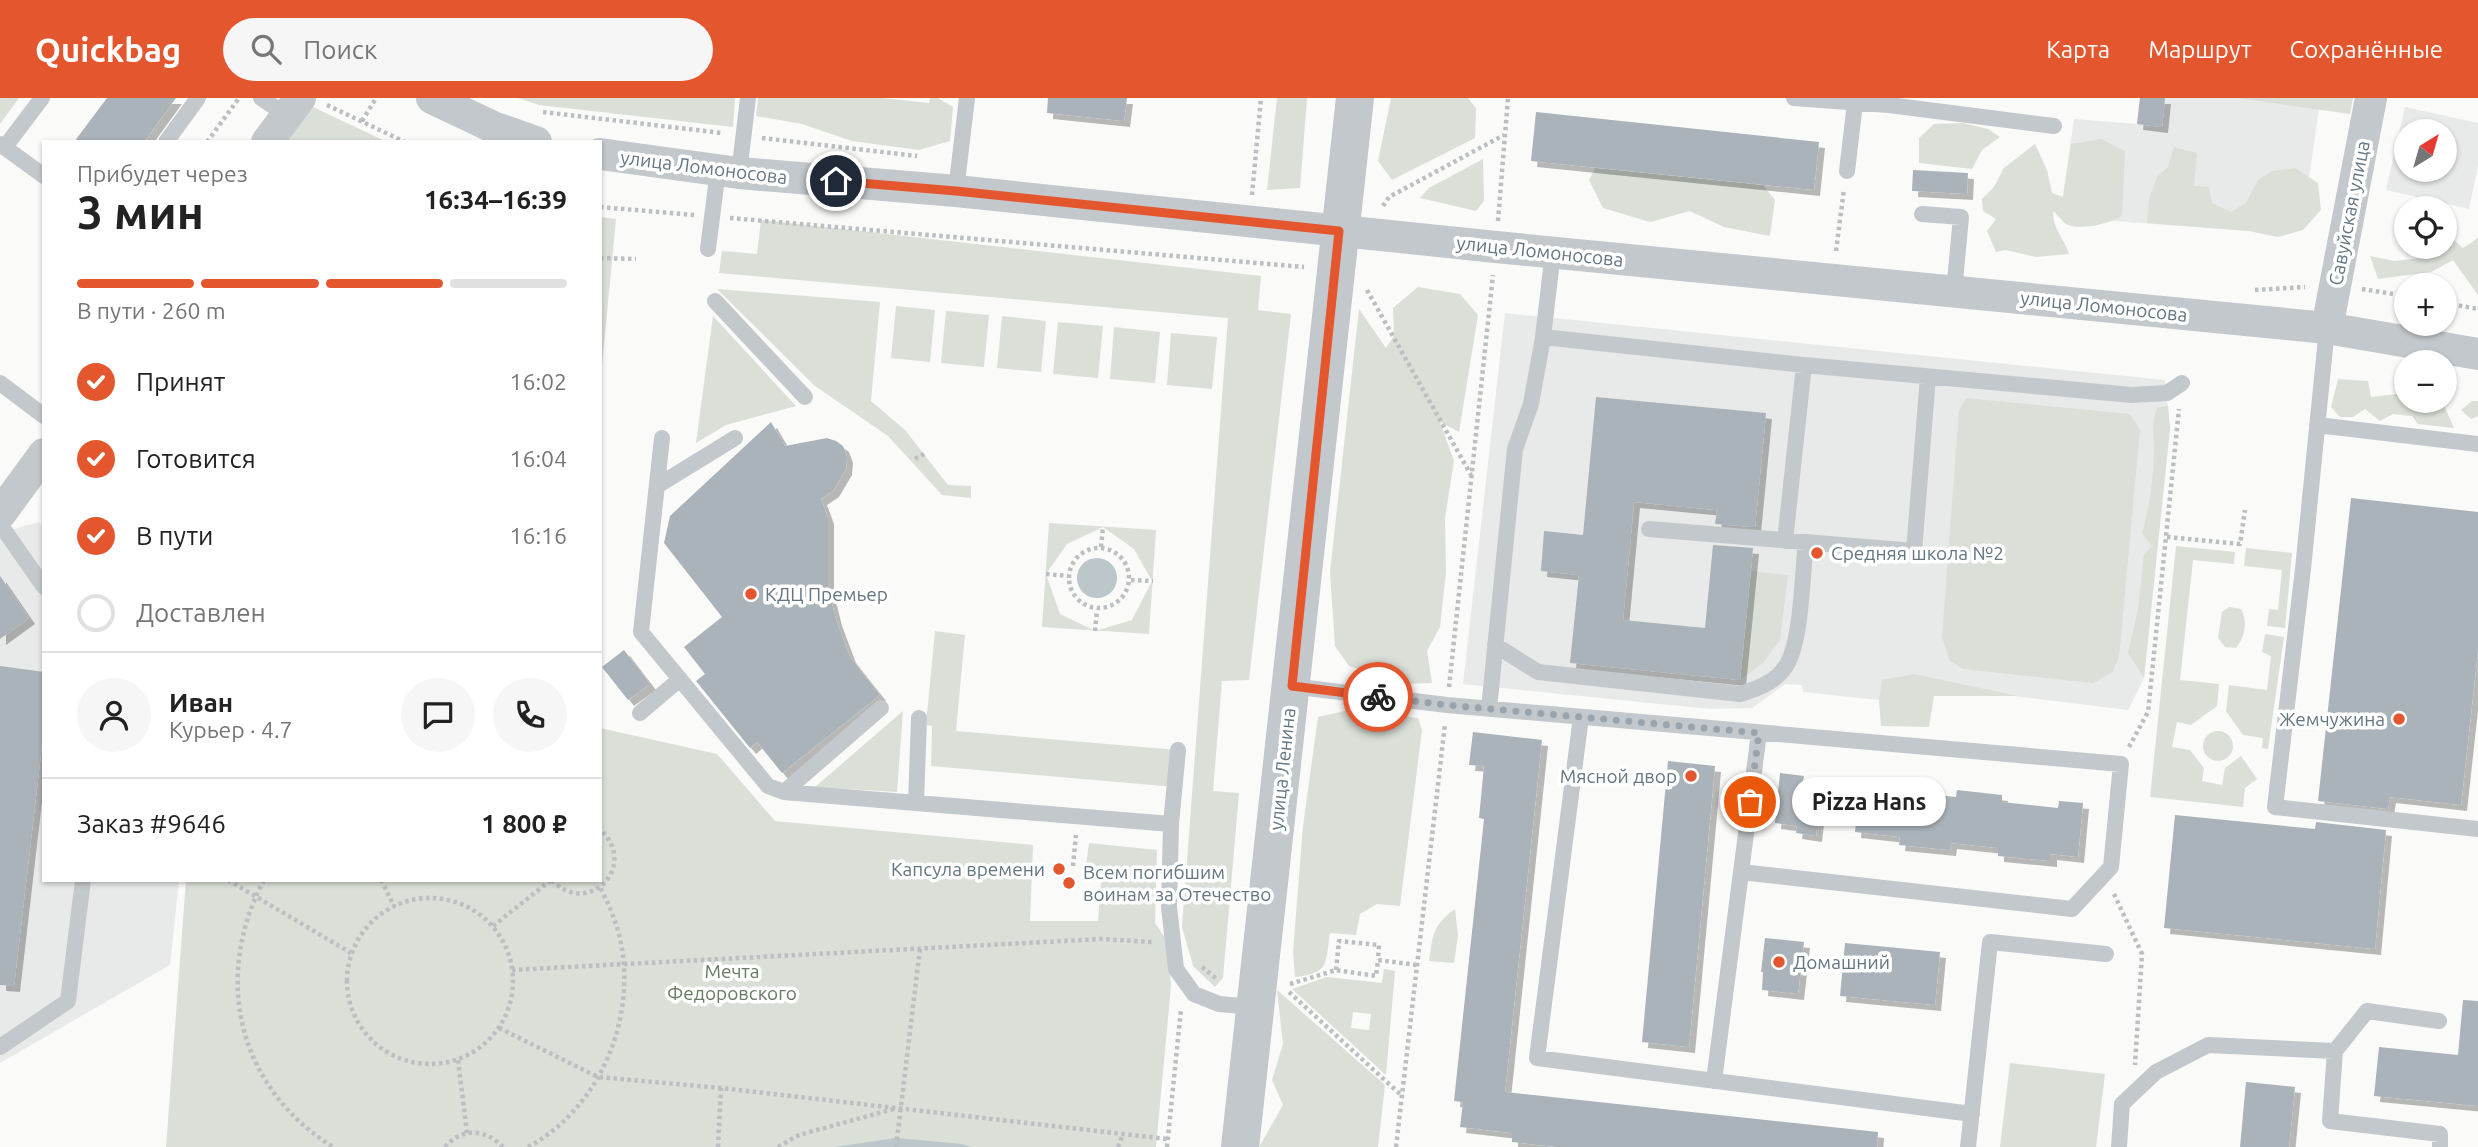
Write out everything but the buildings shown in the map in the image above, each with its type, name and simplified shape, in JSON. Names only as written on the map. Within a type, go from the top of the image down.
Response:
[{"type":"street","name":"улица Ленина","points":[[1240,1147],[1269,997],[1292,686],[1355,98]]},
{"type":"street","name":"Савуйская улица","points":[[2327,328],[2371,98]]},
{"type":"street","points":[[442,100],[493,127],[530,140]]},
{"type":"street","points":[[268,140],[291,103]]},
{"type":"street","name":"улица Ломоносова","points":[[602,155],[728,172],[956,191],[1553,253],[2327,328],[2478,354]]},
{"type":"street","points":[[0,514],[42,457]]},
{"type":"lane","points":[[42,98],[2,145],[42,175]]},
{"type":"lane","points":[[167,140],[198,98]]},
{"type":"lane","points":[[708,249],[712,216],[728,172],[748,98]]},
{"type":"lane","points":[[956,191],[967,98]]},
{"type":"lane","points":[[1794,98],[2054,126]]},
{"type":"lane","points":[[1847,171],[1855,103]]},
{"type":"lane","points":[[1922,214],[1961,217],[1954,292]]},
{"type":"lane","points":[[1489,709],[1515,450],[1531,404],[1544,337],[1553,253]]},
{"type":"lane","points":[[715,301],[805,397]]},
{"type":"lane","points":[[2327,328],[2303,569],[2275,807],[2478,829]]},
{"type":"lane","points":[[1544,337],[1804,365],[2132,395],[2167,393],[2182,383]]},
{"type":"lane","points":[[1785,541],[1804,365]]},
{"type":"lane","points":[[1649,529],[1914,551],[1928,377]]},
{"type":"lane","points":[[0,383],[42,414]]},
{"type":"lane","points":[[2317,425],[2478,444]]},
{"type":"lane","points":[[662,438],[641,632],[768,786],[785,792],[1171,824]]},
{"type":"lane","points":[[657,486],[735,438]]},
{"type":"lane","points":[[0,524],[42,584]]},
{"type":"lane","points":[[1495,645],[1538,672],[1740,694],[1765,686],[1786,667],[1795,640],[1805,542]]},
{"type":"lane","points":[[640,713],[680,679]]},
{"type":"lane","points":[[1292,686],[1489,709],[2121,764],[2112,867],[2072,909],[1741,872]]},
{"type":"lane","points":[[785,792],[881,708]]},
{"type":"lane","points":[[1581,717],[1537,1058],[1972,1114]]},
{"type":"lane","points":[[916,803],[919,718]]},
{"type":"lane","points":[[1714,1081],[1759,733]]},
{"type":"lane","points":[[1178,750],[1171,824],[1169,907],[1171,944],[1176,969],[1194,994],[1219,1004],[1269,997]]},
{"type":"lane","points":[[0,1047],[68,1001],[83,882]]},
{"type":"lane","points":[[1968,1147],[1990,942],[2106,954]]},
{"type":"lane","points":[[2439,1021],[2367,1011],[2335,1051],[2330,1121],[2440,1134],[2440,1147]]},
{"type":"lane","points":[[2119,1147],[2122,1104],[2156,1072],[2208,1045],[2335,1051]]},
{"type":"path","points":[[208,140],[239,98]]},
{"type":"path","points":[[362,121],[376,98]]},
{"type":"path","points":[[1252,201],[1261,98]]},
{"type":"path","points":[[1396,1147],[1496,247],[1508,98]]},
{"type":"path","points":[[291,103],[362,121],[401,140]]},
{"type":"path","points":[[1379,211],[1389,198],[1505,135]]},
{"type":"path","points":[[1836,251],[1847,171]]},
{"type":"path","points":[[602,207],[1306,267]]},
{"type":"path","points":[[602,258],[636,258]]},
{"type":"path","points":[[1368,282],[1367,291],[1471,475]]},
{"type":"path","points":[[2357,288],[2394,294]]},
{"type":"path","points":[[2457,305],[2478,309]]},
{"type":"path","points":[[2121,764],[2148,712],[2182,383]]},
{"type":"path","points":[[915,459],[926,453]]},
{"type":"path","points":[[2167,537],[2241,544],[2245,510]]},
{"type":"path","points":[[1101,547],[1103,527]]},
{"type":"path","points":[[1101,547],[1123,558],[1131,580],[1120,602],[1097,610],[1076,599],[1068,576],[1079,554],[1101,547]]},
{"type":"path","points":[[1046,574],[1068,576]]},
{"type":"path","points":[[1131,580],[1153,581]]},
{"type":"path","points":[[1095,631],[1097,610]]},
{"type":"path","points":[[1073,866],[1078,816]]},
{"type":"path","points":[[554,882],[576,894],[588,893],[600,887],[613,870],[615,858],[614,847],[602,831]]},
{"type":"path","points":[[2105,874],[2141,954],[2133,1092]]},
{"type":"path","points":[[231,882],[351,953]]},
{"type":"path","points":[[263,882],[243,930],[238,959],[238,997],[248,1045],[259,1071],[275,1096],[294,1118],[333,1147]]},
{"type":"path","points":[[381,882],[394,906]]},
{"type":"path","points":[[492,926],[548,882]]},
{"type":"path","points":[[528,1147],[558,1126],[578,1106],[598,1077],[618,1029],[623,1001],[621,943],[613,915],[600,887]]},
{"type":"path","points":[[427,897],[453,900],[477,912],[492,926],[509,953],[514,978],[510,1004],[499,1028],[481,1047],[458,1060],[432,1065],[406,1061],[383,1050],[363,1032],[351,1009],[346,983],[351,953],[360,934],[379,914],[394,906],[427,897]]},
{"type":"path","points":[[512,970],[1101,939],[1171,944]]},
{"type":"path","points":[[1336,970],[1339,941],[1380,945],[1378,960]]},
{"type":"path","points":[[895,1147],[920,949]]},
{"type":"path","points":[[1167,1147],[1184,980]]},
{"type":"path","points":[[1269,997],[1402,1096]]},
{"type":"path","points":[[499,1028],[598,1077],[721,1088],[1167,1139]]},
{"type":"path","points":[[458,1060],[467,1133]]},
{"type":"path","points":[[718,1147],[721,1088]]},
{"type":"path","points":[[778,1147],[799,1135],[899,1108]]},
{"type":"path","points":[[445,1147],[451,1140],[467,1133],[483,1133],[494,1138],[503,1147]]},
{"type":"path","points":[[1118,1147],[1123,1134]]},
{"type":"shaded area","points":[[2140,98],[2236,98],[2319,109],[2307,192],[2249,231],[2060,217],[2074,119],[2137,124]]},
{"type":"shaded area","points":[[2405,107],[2478,123],[2478,166],[2469,209],[2457,206],[2457,196],[2412,196],[2386,190],[2394,155],[2394,182],[2457,182],[2457,119],[2402,119]]},
{"type":"shaded area","name":"Средняя школа №2","points":[[1505,313],[2165,380],[2170,428],[2144,678],[2128,710],[1883,680],[1879,700],[1803,692],[1802,685],[1785,684],[1752,708],[1709,709],[1463,684]]},
{"type":"shaded area","points":[[39,522],[42,526],[42,882],[179,882],[170,965],[0,1063],[0,533]]},
{"type":"shaded area","points":[[1097,558],[1105,559],[1111,564],[1116,570],[1116,586],[1111,592],[1105,597],[1097,598],[1089,597],[1083,592],[1078,586],[1077,578],[1078,570],[1083,564],[1089,559]]},
{"type":"shaded area","points":[[896,1138],[962,1144],[971,1147],[835,1147]]},
{"type":"green space","points":[[0,98],[19,98],[0,124]]},
{"type":"green space","points":[[518,98],[735,98],[733,127],[539,105]]},
{"type":"green space","points":[[758,98],[882,98],[929,103],[930,98],[938,98],[953,107],[950,141],[919,150],[852,141],[802,124],[756,116]]},
{"type":"green space","points":[[1277,98],[1307,98],[1300,188],[1267,190]]},
{"type":"green space","points":[[1391,98],[1468,98],[1476,108],[1475,138],[1392,180],[1378,161]]},
{"type":"green space","points":[[2236,98],[2353,98],[2350,114]]},
{"type":"green space","points":[[311,106],[383,140],[287,140]]},
{"type":"green space","points":[[1963,123],[1988,129],[2000,137],[1982,150],[1972,169],[1919,163],[1919,138],[1934,124]]},
{"type":"green space","points":[[2101,139],[2125,151],[2122,215],[2103,224],[2078,227],[2066,224],[2053,211],[2056,228],[2069,254],[2036,257],[2006,250],[1996,252],[1987,231],[1996,219],[1983,211],[1982,199],[1994,187],[2004,168],[2035,144],[2047,170],[2052,193],[2063,197],[2071,144]]},
{"type":"green space","points":[[2174,147],[2197,153],[2194,186],[2209,187],[2212,203],[2231,212],[2246,203],[2258,180],[2272,171],[2295,168],[2318,183],[2321,210],[2303,230],[2278,237],[2249,231],[2147,223],[2149,200],[2157,177],[2168,167]]},
{"type":"green space","points":[[1483,159],[1484,201],[1476,211],[1420,198],[1429,188]]},
{"type":"green space","points":[[1595,168],[1763,185],[1775,200],[1770,236],[1724,227],[1690,211],[1650,222],[1603,208],[1589,180]]},
{"type":"green space","points":[[602,217],[616,219],[602,366]]},
{"type":"green space","points":[[761,220],[1261,276],[1258,310],[1291,314],[1249,680],[1222,681],[1213,791],[1239,793],[1223,978],[1215,987],[1193,966],[1182,927],[1228,318],[719,273],[722,251],[757,254]]},
{"type":"green space","points":[[2478,238],[2478,295],[2453,260],[2431,272],[2394,273],[2394,277],[2378,279],[2370,256],[2394,261],[2457,259],[2457,243],[2463,248]]},
{"type":"green space","points":[[1418,287],[1460,294],[1478,315],[1459,432],[1440,422],[1454,461],[1445,518],[1446,572],[1440,627],[1427,651],[1432,683],[1403,684],[1349,666],[1335,646],[1330,572],[1359,309],[1386,348],[1394,336],[1393,308]]},
{"type":"green space","points":[[717,289],[880,302],[871,401],[905,430],[948,485],[971,486],[971,498],[942,495],[888,436],[815,386]]},
{"type":"green space","points":[[896,306],[935,310],[930,362],[891,358]]},
{"type":"green space","points":[[946,311],[989,315],[984,367],[941,363]]},
{"type":"green space","points":[[713,316],[796,406],[726,425],[696,443]]},
{"type":"green space","points":[[1002,316],[1046,321],[1041,372],[997,368]]},
{"type":"green space","points":[[1058,322],[1103,326],[1098,378],[1053,374]]},
{"type":"green space","points":[[1114,327],[1160,332],[1155,383],[1110,379]]},
{"type":"green space","points":[[1171,333],[1217,337],[1212,389],[1167,385]]},
{"type":"green space","points":[[2338,379],[2368,381],[2371,397],[2394,394],[2394,413],[2447,413],[2454,428],[2418,424],[2412,416],[2393,414],[2380,421],[2365,409],[2353,417],[2340,417],[2331,407]]},
{"type":"green space","points":[[1966,398],[2130,414],[2140,430],[2119,657],[2112,673],[2093,683],[1963,669],[1950,661],[1942,637],[1959,410]]},
{"type":"green space","points":[[2472,401],[2478,401],[2478,416],[2471,419],[2461,410]]},
{"type":"green space","points":[[2168,405],[2170,428],[2144,678],[2128,653],[2138,609],[2144,554],[2152,546],[2142,533],[2152,483],[2154,420],[2157,408]]},
{"type":"green space","points":[[1049,523],[1156,530],[1149,634],[1096,631],[1132,620],[1152,581],[1134,549],[1103,527],[1067,544],[1046,574],[1060,614],[1094,630],[1042,627]]},
{"type":"green space","points":[[2176,546],[2235,552],[2234,564],[2193,560],[2180,680],[2219,684],[2217,706],[2191,725],[2177,722],[2172,747],[2190,750],[2204,768],[2202,781],[2222,785],[2225,768],[2241,756],[2257,779],[2245,788],[2243,807],[2150,797]]},
{"type":"green space","points":[[2246,548],[2292,553],[2285,628],[2267,626],[2269,609],[2278,610],[2282,570],[2244,566]]},
{"type":"green space","points":[[1751,571],[1788,575],[1780,640],[1763,663],[1740,680]]},
{"type":"green space","points":[[2229,607],[2241,609],[2245,624],[2236,648],[2225,647],[2218,638],[2222,612]]},
{"type":"green space","points":[[935,631],[965,635],[956,731],[1178,750],[1175,787],[931,766],[932,726],[926,725]]},
{"type":"green space","points":[[2265,634],[2284,637],[2268,749],[2262,748],[2263,738],[2243,735],[2226,711],[2229,685],[2267,690],[2271,656],[2262,652]]},
{"type":"green space","points":[[1914,674],[2018,696],[1934,696],[1929,727],[1881,726],[1879,700],[1882,680]]},
{"type":"green space","points":[[903,711],[897,792],[815,787]]},
{"type":"green space","points":[[1345,711],[1418,718],[1422,730],[1400,906],[1377,904],[1360,914],[1356,935],[1330,933],[1324,965],[1315,973],[1295,977],[1293,952],[1303,826],[1318,717]]},
{"type":"green space","name":"Мечта Федоровского","points":[[602,728],[717,754],[775,821],[1033,845],[1030,921],[1098,921],[1102,868],[1086,865],[1089,843],[1157,850],[1155,923],[1168,942],[1171,986],[1156,1147],[166,1147],[186,882],[602,882]]},
{"type":"green space","points":[[2218,731],[2229,735],[2233,746],[2229,757],[2218,761],[2207,757],[2203,746],[2207,735]]},
{"type":"green space","points":[[1455,909],[1458,936],[1454,963],[1429,961],[1438,926]]},
{"type":"green space","points":[[1384,969],[1395,971],[1386,1075],[1292,989],[1327,977],[1382,983]],"holes":[[[1353,1012],[1371,1014],[1369,1030],[1351,1028]]]},
{"type":"green space","points":[[1277,990],[1385,1085],[1378,1147],[1259,1147],[1283,1105],[1272,1080],[1283,1044]]},
{"type":"green space","points":[[2010,1063],[2105,1074],[2096,1147],[2000,1147]]},
{"type":"way so far","points":[[1378,697],[1759,733],[1750,802]]},
{"type":"place","name":"Средняя школа №2","points":[[1817,553]]},
{"type":"place","name":"КДЦ Премьер","points":[[751,594]]},
{"type":"place","name":"Жемчужина","points":[[2399,719]]},
{"type":"place","name":"Мясной двор","points":[[1691,776]]},
{"type":"place","name":"Pizza Hans","points":[[1750,802]]},
{"type":"place","name":"Капсула времени","points":[[1059,869]]},
{"type":"place","name":"Всем погибшим воинам за Отечество","points":[[1069,883]]},
{"type":"place","name":"Домашний","points":[[1779,962]]},
{"type":"route","points":[[836,181],[1339,231],[1292,686],[1378,697]]}]
